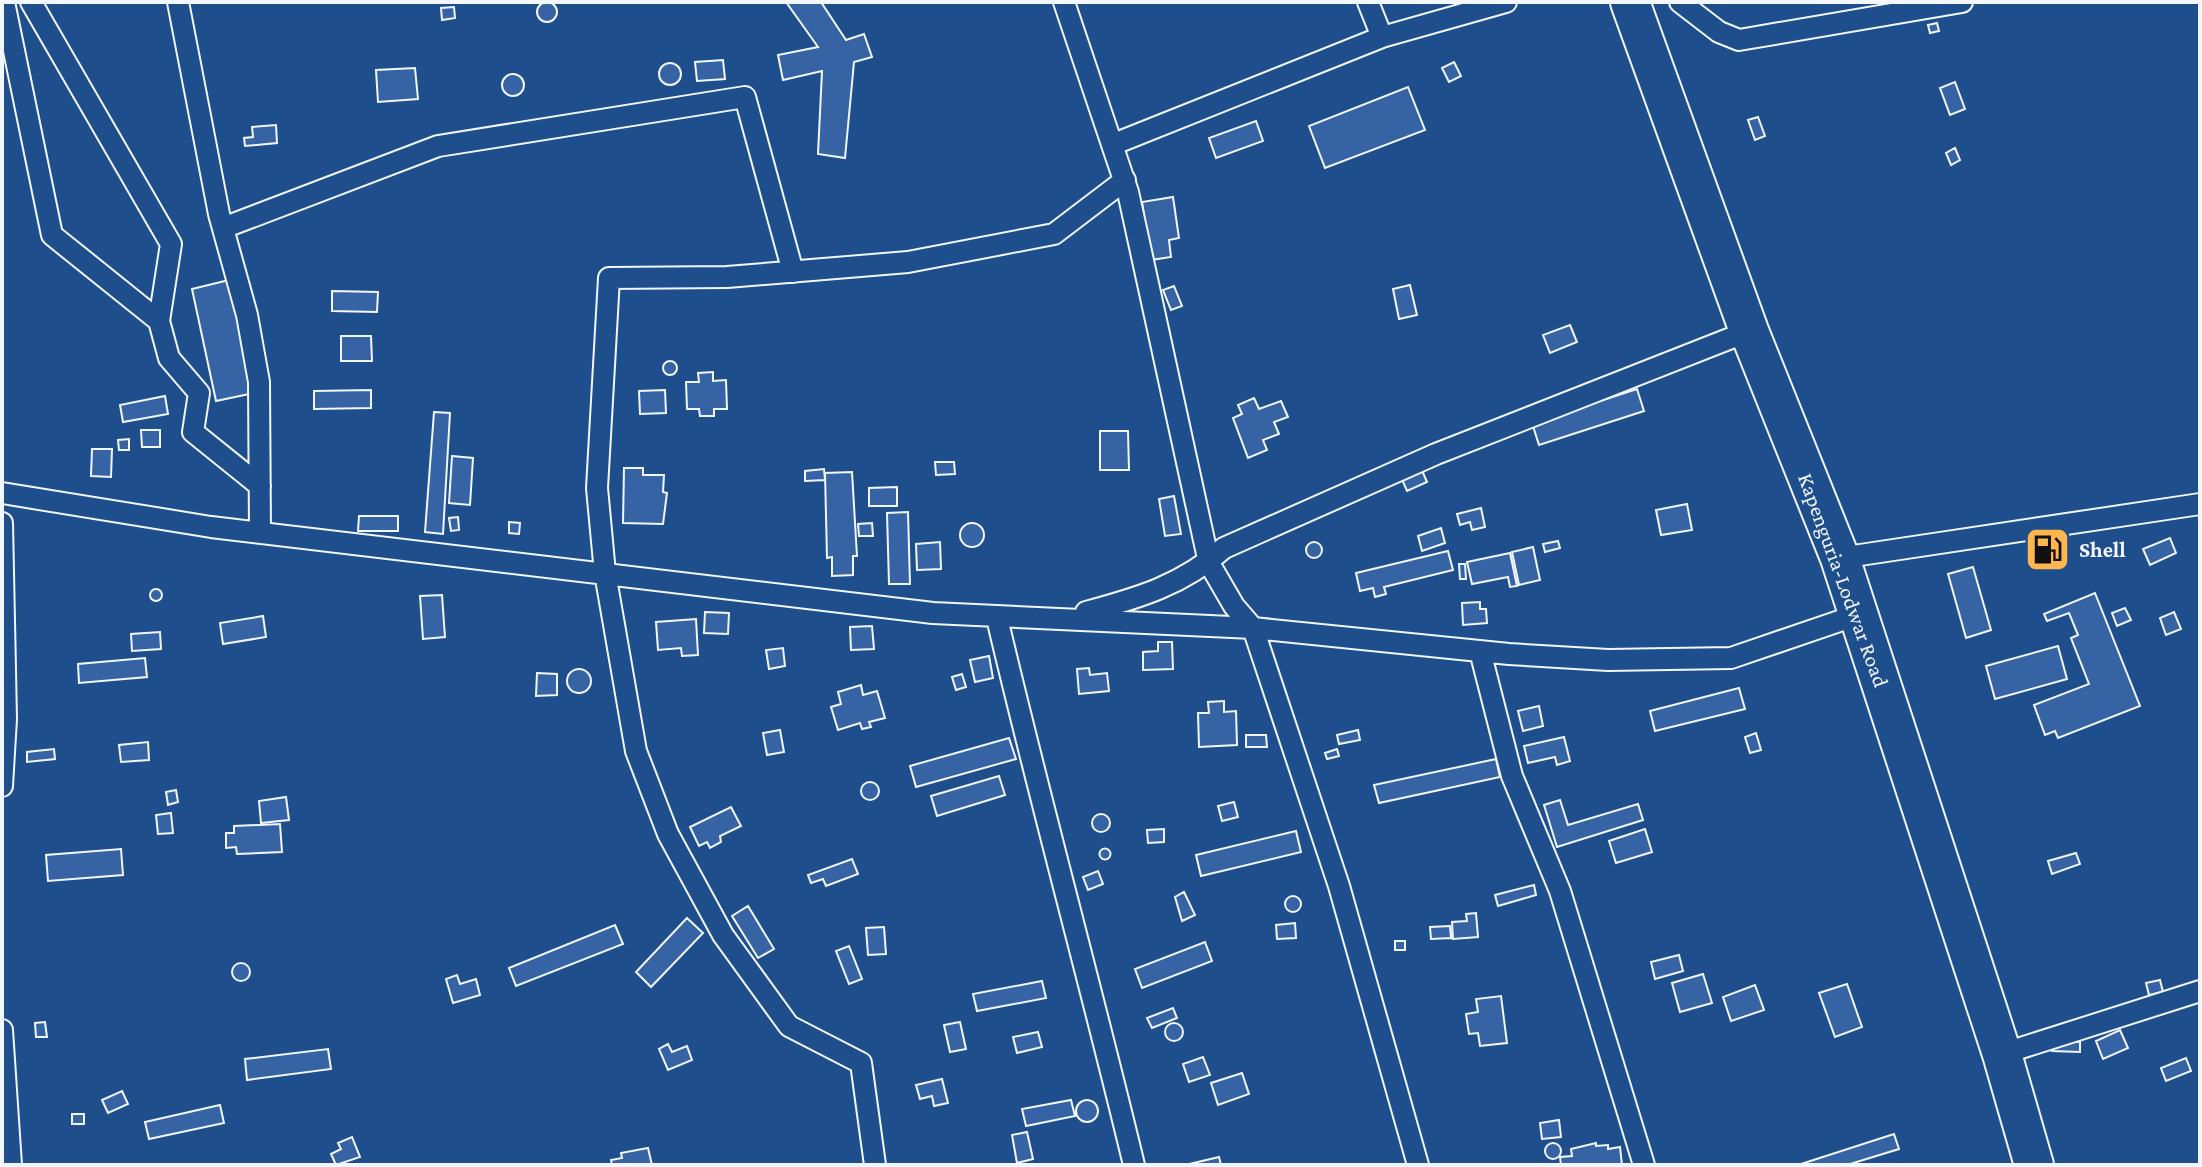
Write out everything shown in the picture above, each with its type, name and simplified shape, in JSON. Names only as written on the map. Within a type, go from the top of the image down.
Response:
[{"type":"highway","name":"Kapenguria-Lodwar Road","points":[[1630,2],[1749,331],[1840,558],[2002,1054],[2034,1165]]},
{"type":"street","points":[[4,2],[52,235],[159,321]]},
{"type":"street","points":[[31,2],[171,244],[159,321],[169,358],[199,393],[193,432],[260,486]]},
{"type":"street","points":[[178,2],[223,228],[247,315],[259,382],[260,533]]},
{"type":"street","points":[[1064,2],[1125,180],[1209,563],[1234,606],[1253,628],[1339,886],[1418,1165]]},
{"type":"street","points":[[1368,2],[1382,37]]},
{"type":"street","points":[[1114,144],[1382,37],[1506,2]]},
{"type":"street","points":[[1680,2],[1719,32],[1739,40],[1962,2]]},
{"type":"street","points":[[223,228],[438,146],[745,97],[793,272]]},
{"type":"street","points":[[875,1165],[861,1063],[789,1026],[723,935],[668,834],[636,751],[605,573],[597,488],[609,278],[727,277],[908,262],[1054,234],[1125,180]]},
{"type":"street","points":[[1070,617],[1156,592],[1209,563],[1224,548],[1436,454],[1749,331]]},
{"type":"street","points":[[2,493],[260,533],[997,618],[1070,617],[1253,628],[1480,651],[1608,660],[1731,658],[1857,615]]},
{"type":"street","points":[[1840,558],[2200,504]]},
{"type":"street","points":[[2,523],[6,719],[2,786]]},
{"type":"street","points":[[997,618],[1046,825],[1104,1033],[1134,1165]]},
{"type":"street","points":[[1480,651],[1512,776],[1560,891],[1644,1165]]},
{"type":"street","points":[[2002,1054],[2200,991]]},
{"type":"street","points":[[2,1030],[11,1165]]},
{"type":"building","points":[[547,2],[554,5],[557,12],[554,19],[547,22],[540,19],[537,12],[540,5]]},
{"type":"building","points":[[786,2],[821,2],[846,40],[864,34],[872,57],[854,62],[845,158],[818,154],[822,71],[783,80],[778,55],[818,47]]},
{"type":"building","points":[[454,7],[455,18],[442,20],[441,8]]},
{"type":"building","points":[[1937,23],[1939,31],[1930,33],[1928,25]]},
{"type":"building","points":[[723,60],[725,79],[697,81],[695,62]]},
{"type":"building","points":[[1454,62],[1461,76],[1449,82],[1442,68]]},
{"type":"building","points":[[670,63],[678,66],[681,74],[678,82],[670,85],[662,82],[659,74],[662,66]]},
{"type":"building","points":[[415,68],[418,99],[378,102],[376,70]]},
{"type":"building","points":[[513,74],[521,77],[524,85],[521,93],[513,96],[505,93],[502,85],[505,77]]},
{"type":"building","points":[[1955,82],[1965,109],[1950,115],[1940,88]]},
{"type":"building","points":[[1408,87],[1425,130],[1325,168],[1309,126]]},
{"type":"building","points":[[1758,117],[1765,136],[1755,140],[1748,120]]},
{"type":"building","points":[[1256,121],[1263,141],[1216,158],[1209,138]]},
{"type":"building","points":[[276,125],[277,143],[245,146],[244,138],[253,137],[252,127]]},
{"type":"building","points":[[1955,148],[1960,160],[1951,165],[1946,153]]},
{"type":"building","points":[[1173,197],[1179,238],[1169,240],[1171,257],[1151,260],[1142,202]]},
{"type":"building","points":[[229,280],[254,393],[216,401],[192,289]]},
{"type":"building","points":[[1410,285],[1417,315],[1399,319],[1393,289]]},
{"type":"building","points":[[1174,286],[1182,306],[1171,310],[1163,290]]},
{"type":"building","points":[[332,291],[378,292],[377,312],[332,311]]},
{"type":"building","points":[[1570,325],[1577,342],[1550,353],[1543,335]]},
{"type":"building","points":[[341,336],[371,336],[372,361],[341,361]]},
{"type":"building","points":[[670,361],[677,368],[670,375],[663,368]]},
{"type":"building","points":[[713,372],[713,381],[726,380],[727,409],[714,409],[714,416],[700,416],[699,409],[687,409],[686,382],[699,382],[698,373]]},
{"type":"building","points":[[1637,389],[1644,411],[1539,445],[1532,423]]},
{"type":"building","points":[[371,390],[371,408],[314,409],[314,391]]},
{"type":"building","points":[[665,390],[666,413],[640,414],[639,391]]},
{"type":"building","points":[[165,396],[168,414],[123,422],[120,405]]},
{"type":"building","points":[[1254,398],[1259,409],[1281,401],[1288,417],[1274,422],[1279,434],[1263,440],[1267,450],[1248,458],[1233,418],[1242,414],[1238,405]]},
{"type":"building","points":[[434,412],[450,413],[443,534],[425,532]]},
{"type":"building","points":[[141,430],[160,430],[160,447],[142,447]]},
{"type":"building","points":[[1100,431],[1128,431],[1129,470],[1100,470]]},
{"type":"building","points":[[129,439],[129,450],[119,450],[118,440]]},
{"type":"building","points":[[92,449],[112,449],[111,477],[91,476]]},
{"type":"building","points":[[452,456],[473,458],[470,505],[449,503]]},
{"type":"building","points":[[935,462],[954,462],[955,474],[936,475]]},
{"type":"building","points":[[624,468],[643,468],[643,475],[664,475],[663,492],[667,493],[663,524],[623,523]]},
{"type":"building","points":[[1421,468],[1427,482],[1407,491],[1401,477]]},
{"type":"building","points":[[824,469],[825,480],[805,481],[805,471]]},
{"type":"building","points":[[852,472],[857,556],[853,556],[853,575],[832,576],[832,557],[827,558],[825,473]]},
{"type":"building","points":[[897,487],[897,506],[869,506],[869,488]]},
{"type":"building","points":[[1174,496],[1181,534],[1165,536],[1159,499]]},
{"type":"building","points":[[1687,504],[1692,530],[1661,535],[1656,510]]},
{"type":"building","points":[[1481,508],[1485,527],[1472,530],[1470,522],[1460,525],[1457,514]]},
{"type":"building","points":[[908,512],[910,584],[889,584],[887,513]]},
{"type":"building","points":[[359,516],[398,516],[398,531],[358,531]]},
{"type":"building","points":[[458,517],[459,530],[451,531],[449,518]]},
{"type":"building","points":[[509,522],[520,523],[519,534],[509,533]]},
{"type":"building","points":[[872,523],[873,536],[859,536],[858,524]]},
{"type":"building","points":[[972,523],[980,527],[984,535],[980,543],[972,547],[964,543],[960,535],[964,527]]},
{"type":"building","points":[[1441,528],[1445,543],[1422,551],[1418,536]]},
{"type":"building","points":[[2170,538],[2176,553],[2150,565],[2143,549]]},
{"type":"building","points":[[1558,541],[1560,548],[1545,552],[1543,544]]},
{"type":"building","points":[[940,542],[941,569],[917,570],[916,544]]},
{"type":"building","points":[[1311,542],[1317,542],[1322,550],[1320,556],[1311,558],[1306,553],[1306,547]]},
{"type":"building","points":[[1533,547],[1540,580],[1519,585],[1512,552]]},
{"type":"building","points":[[1448,551],[1453,570],[1384,587],[1386,594],[1375,597],[1373,588],[1360,591],[1356,573]]},
{"type":"building","points":[[1510,553],[1517,586],[1510,587],[1508,577],[1472,584],[1467,562]]},
{"type":"building","points":[[1459,564],[1465,564],[1466,579],[1460,579]]},
{"type":"building","points":[[1973,567],[1991,630],[1966,638],[1948,574]]},
{"type":"building","points":[[156,589],[162,595],[156,601],[150,595]]},
{"type":"building","points":[[2095,593],[2140,706],[2058,738],[2055,731],[2045,735],[2034,705],[2089,684],[2071,638],[2078,635],[2069,613],[2047,621],[2044,614]]},
{"type":"building","points":[[442,595],[445,637],[423,639],[420,596]]},
{"type":"building","points":[[1480,602],[1480,609],[1486,609],[1487,623],[1463,625],[1462,603]]},
{"type":"building","points":[[2125,608],[2131,620],[2117,626],[2112,613]]},
{"type":"building","points":[[705,612],[729,613],[728,634],[704,633]]},
{"type":"building","points":[[2174,612],[2181,629],[2166,635],[2160,618]]},
{"type":"building","points":[[263,616],[266,637],[223,644],[220,623]]},
{"type":"building","points":[[696,619],[698,655],[682,656],[681,648],[658,650],[656,622]]},
{"type":"building","points":[[872,626],[874,649],[851,650],[850,627]]},
{"type":"building","points":[[160,632],[161,649],[132,651],[131,634]]},
{"type":"building","points":[[1158,642],[1172,642],[1173,669],[1143,670],[1143,652],[1158,651]]},
{"type":"building","points":[[2058,646],[2067,679],[1995,699],[1986,666]]},
{"type":"building","points":[[783,648],[785,666],[769,669],[766,650]]},
{"type":"building","points":[[989,656],[993,678],[975,682],[970,660]]},
{"type":"building","points":[[145,658],[147,677],[79,683],[78,664]]},
{"type":"building","points":[[1089,668],[1090,675],[1107,673],[1109,691],[1079,694],[1077,669]]},
{"type":"building","points":[[579,669],[587,673],[591,681],[587,689],[579,693],[571,689],[567,681],[571,673]]},
{"type":"building","points":[[537,673],[557,674],[557,695],[536,696]]},
{"type":"building","points":[[962,674],[966,687],[956,690],[952,677]]},
{"type":"building","points":[[861,685],[863,695],[877,691],[885,718],[869,722],[871,727],[862,729],[860,723],[838,730],[831,707],[841,704],[838,692]]},
{"type":"building","points":[[1739,688],[1745,709],[1655,731],[1650,711]]},
{"type":"building","points":[[1224,701],[1224,712],[1236,711],[1237,745],[1199,747],[1198,713],[1209,713],[1208,702]]},
{"type":"building","points":[[1539,706],[1543,726],[1523,731],[1518,711]]},
{"type":"building","points":[[780,730],[784,752],[767,755],[763,733]]},
{"type":"building","points":[[1358,730],[1360,740],[1339,744],[1337,735]]},
{"type":"building","points":[[1756,733],[1761,750],[1750,753],[1745,737]]},
{"type":"building","points":[[1246,735],[1266,735],[1267,747],[1246,747]]},
{"type":"building","points":[[1564,737],[1570,761],[1557,765],[1555,757],[1528,763],[1524,746]]},
{"type":"building","points":[[1009,738],[1016,759],[916,787],[910,766]]},
{"type":"building","points":[[148,742],[149,760],[121,762],[119,745]]},
{"type":"building","points":[[54,749],[55,759],[27,762],[27,752]]},
{"type":"building","points":[[1337,749],[1339,756],[1327,759],[1325,753]]},
{"type":"building","points":[[1496,759],[1500,777],[1379,803],[1374,785]]},
{"type":"building","points":[[999,776],[1005,795],[937,816],[931,796]]},
{"type":"building","points":[[870,782],[879,791],[870,800],[861,791]]},
{"type":"building","points":[[176,790],[178,802],[168,805],[166,792]]},
{"type":"building","points":[[286,797],[289,820],[261,823],[259,801]]},
{"type":"building","points":[[1560,800],[1568,825],[1638,804],[1643,820],[1557,847],[1544,805]]},
{"type":"building","points":[[1234,802],[1238,817],[1222,821],[1218,806]]},
{"type":"building","points":[[731,807],[741,826],[720,836],[721,842],[710,848],[707,842],[699,846],[690,827]]},
{"type":"building","points":[[171,813],[173,833],[158,834],[156,815]]},
{"type":"building","points":[[1101,814],[1110,823],[1101,832],[1092,823]]},
{"type":"building","points":[[280,824],[282,852],[237,854],[236,847],[226,848],[226,833],[234,833],[234,826]]},
{"type":"building","points":[[1164,829],[1164,842],[1148,843],[1147,830]]},
{"type":"building","points":[[1645,829],[1652,852],[1616,863],[1609,841]]},
{"type":"building","points":[[1296,831],[1301,852],[1201,876],[1196,855]]},
{"type":"building","points":[[1105,848],[1111,854],[1105,860],[1099,854]]},
{"type":"building","points":[[121,849],[123,875],[48,881],[46,855]]},
{"type":"building","points":[[2076,853],[2080,864],[2052,874],[2048,861]]},
{"type":"building","points":[[852,859],[858,874],[826,886],[823,879],[811,883],[808,875]]},
{"type":"building","points":[[1098,871],[1103,884],[1088,890],[1083,877]]},
{"type":"building","points":[[1534,885],[1536,895],[1498,906],[1495,895]]},
{"type":"building","points":[[1184,892],[1195,915],[1182,921],[1175,897]]},
{"type":"building","points":[[1293,896],[1299,898],[1299,910],[1293,912],[1287,910],[1285,904],[1287,898]]},
{"type":"building","points":[[748,906],[774,949],[758,958],[732,916]]},
{"type":"building","points":[[1476,913],[1478,937],[1453,939],[1452,922],[1467,921],[1466,914]]},
{"type":"building","points":[[687,918],[703,933],[651,987],[636,972]]},
{"type":"building","points":[[1295,923],[1296,938],[1277,939],[1276,925]]},
{"type":"building","points":[[615,925],[623,944],[516,986],[509,968]]},
{"type":"building","points":[[1450,926],[1451,938],[1431,939],[1430,927]]},
{"type":"building","points":[[884,927],[886,954],[868,955],[866,928]]},
{"type":"building","points":[[1395,941],[1405,941],[1405,950],[1395,950]]},
{"type":"building","points":[[1205,942],[1212,961],[1142,988],[1135,969]]},
{"type":"building","points":[[849,946],[862,979],[849,984],[836,951]]},
{"type":"building","points":[[1679,955],[1683,971],[1655,979],[1651,962]]},
{"type":"building","points":[[241,963],[250,972],[241,981],[232,972]]},
{"type":"building","points":[[1703,974],[1712,1003],[1680,1012],[1672,983]]},
{"type":"building","points":[[457,975],[460,984],[476,979],[480,995],[453,1003],[446,979]]},
{"type":"building","points":[[2160,980],[2163,992],[2149,995],[2146,983]]},
{"type":"building","points":[[1042,981],[1046,998],[977,1011],[973,994]]},
{"type":"building","points":[[1847,984],[1862,1027],[1835,1037],[1819,993]]},
{"type":"building","points":[[1755,985],[1764,1010],[1731,1021],[1723,997]]},
{"type":"building","points":[[1501,996],[1507,1043],[1480,1046],[1478,1033],[1469,1034],[1466,1014],[1478,1012],[1476,999]]},
{"type":"building","points":[[1173,1008],[1177,1018],[1152,1028],[1147,1018]]},
{"type":"building","points":[[45,1022],[47,1037],[36,1037],[35,1023]]},
{"type":"building","points":[[960,1022],[966,1049],[950,1052],[944,1025]]},
{"type":"building","points":[[1174,1023],[1183,1032],[1174,1041],[1165,1032]]},
{"type":"building","points":[[2120,1030],[2128,1048],[2103,1059],[2096,1041]]},
{"type":"building","points":[[1038,1032],[1042,1047],[1017,1053],[1013,1037]]},
{"type":"building","points":[[2053,1041],[2080,1042],[2080,1052],[2052,1051]]},
{"type":"building","points":[[668,1044],[672,1052],[687,1046],[692,1060],[668,1070],[659,1049]]},
{"type":"building","points":[[328,1049],[331,1069],[247,1080],[245,1059]]},
{"type":"building","points":[[1203,1057],[1210,1075],[1189,1082],[1183,1064]]},
{"type":"building","points":[[2186,1058],[2191,1071],[2166,1081],[2161,1068]]},
{"type":"building","points":[[1242,1073],[1249,1094],[1218,1105],[1211,1083]]},
{"type":"building","points":[[942,1079],[948,1103],[934,1106],[932,1096],[920,1099],[916,1085]]},
{"type":"building","points":[[122,1091],[128,1104],[108,1113],[102,1100]]},
{"type":"building","points":[[1071,1100],[1075,1116],[1026,1126],[1022,1109]]},
{"type":"building","points":[[1087,1100],[1095,1103],[1098,1111],[1095,1119],[1087,1122],[1079,1119],[1076,1111],[1079,1103]]},
{"type":"building","points":[[220,1105],[224,1123],[149,1139],[145,1122]]},
{"type":"building","points":[[72,1114],[84,1114],[84,1124],[72,1124]]},
{"type":"building","points":[[1559,1120],[1561,1137],[1542,1139],[1540,1123]]},
{"type":"building","points":[[1027,1132],[1033,1159],[1017,1163],[1012,1135]]},
{"type":"building","points":[[1894,1134],[1899,1149],[1847,1165],[1798,1165]]},
{"type":"building","points":[[352,1137],[360,1157],[336,1165],[331,1154],[341,1149],[338,1143]]},
{"type":"building","points":[[1553,1143],[1559,1145],[1559,1157],[1553,1159],[1547,1157],[1545,1151],[1547,1145]]},
{"type":"building","points":[[1596,1143],[1596,1146],[1608,1145],[1608,1149],[1620,1147],[1622,1165],[1561,1165],[1560,1157],[1572,1156],[1571,1149]]},
{"type":"building","points":[[648,1148],[652,1165],[612,1165],[611,1160],[622,1158],[621,1153]]},
{"type":"building","points":[[1219,1157],[1221,1165],[1185,1165]]},
{"type":"place","name":"Shell","points":[[2048,549]]}]
